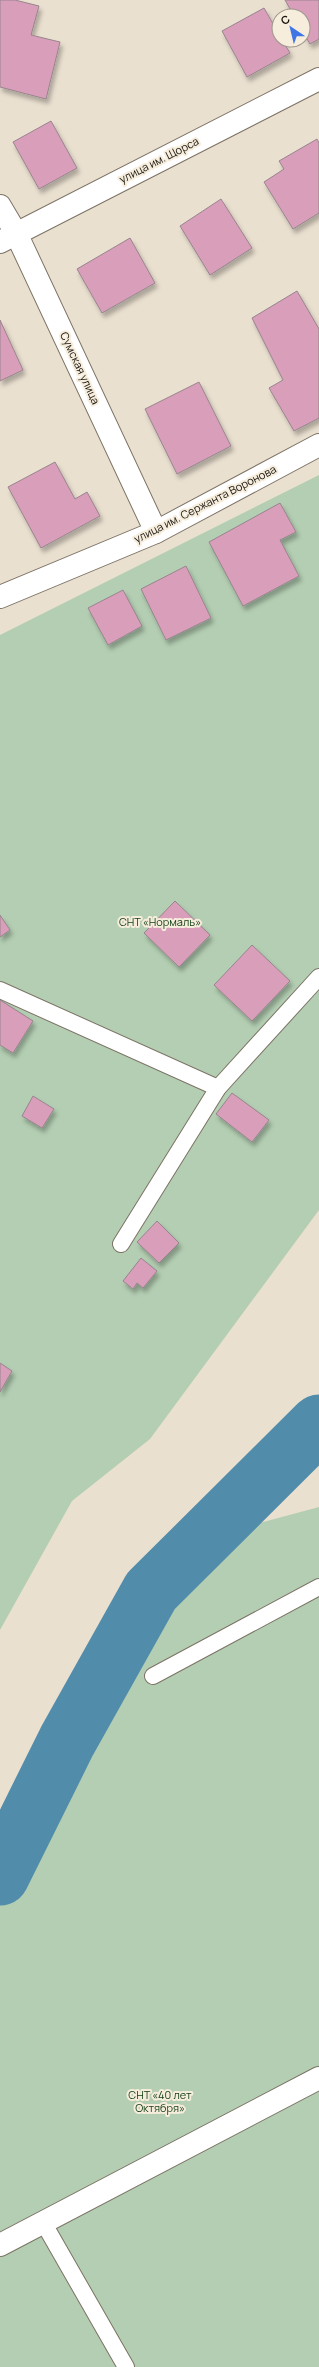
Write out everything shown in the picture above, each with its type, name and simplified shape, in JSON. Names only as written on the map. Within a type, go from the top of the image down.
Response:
[{"type":"street","name":"улица им. Щорса","points":[[8,238],[319,79]]},
{"type":"street","name":"Сумская улица","points":[[0,206],[8,238],[156,532]]},
{"type":"street","name":"улица им. Сержанта Воронова","points":[[0,597],[156,532],[319,445]]},
{"type":"street","points":[[0,2245],[319,2078]]},
{"type":"lane","points":[[121,1244],[218,1088],[319,977]]},
{"type":"lane","points":[[0,990],[218,1088]]},
{"type":"lane","points":[[153,1676],[319,1587]]},
{"type":"lane","points":[[43,2222],[126,2367]]},
{"type":"green space","name":"СНТ «Нормаль»","points":[[319,475],[319,1210],[150,1439],[72,1501],[0,1630],[0,635]]},
{"type":"green space","name":"СНТ «40 лет Октября»","points":[[319,1507],[319,2367],[0,2367],[0,1837],[204,1538]]},
{"type":"building","points":[[0,0],[15,0],[39,6],[31,35],[60,42],[46,99],[0,87]]},
{"type":"building","points":[[285,0],[319,0],[319,39],[311,43],[311,8],[290,8]]},
{"type":"building","points":[[264,8],[271,20],[271,48],[287,48],[290,53],[247,77],[222,31]]},
{"type":"building","points":[[51,121],[77,168],[39,189],[13,142]]},
{"type":"building","points":[[317,139],[319,143],[319,213],[293,229],[264,182],[284,169],[279,161]]},
{"type":"building","points":[[221,199],[252,248],[210,275],[180,226]]},
{"type":"building","points":[[130,238],[155,283],[102,313],[77,269]]},
{"type":"building","points":[[297,291],[319,329],[319,418],[294,431],[269,388],[283,380],[252,318]]},
{"type":"building","points":[[0,320],[23,370],[0,381]]},
{"type":"building","points":[[199,382],[231,446],[177,474],[145,409]]},
{"type":"building","points":[[55,462],[75,499],[87,492],[100,516],[41,548],[8,487]]},
{"type":"building","points":[[280,503],[296,532],[280,540],[299,576],[243,606],[209,542]]},
{"type":"building","points":[[186,566],[211,618],[166,640],[141,589]]},
{"type":"building","points":[[123,590],[142,626],[108,645],[88,608]]},
{"type":"building","points":[[175,901],[210,935],[179,967],[144,933]]},
{"type":"building","points":[[0,915],[10,930],[0,937]]},
{"type":"building","points":[[252,945],[290,981],[252,1021],[214,985]]},
{"type":"building","points":[[0,1000],[33,1021],[13,1053],[0,1045]]},
{"type":"building","points":[[232,1093],[269,1120],[252,1142],[216,1114]]},
{"type":"building","points":[[33,1096],[54,1109],[42,1128],[22,1116]]},
{"type":"building","points":[[157,1221],[179,1243],[159,1263],[137,1242]]},
{"type":"building","points":[[141,1258],[157,1271],[143,1288],[137,1283],[133,1289],[123,1281]]},
{"type":"building","points":[[0,1363],[12,1371],[0,1392]]},
{"type":"waterway","points":[[0,1876],[67,1741],[151,1591],[319,1424]]}]
